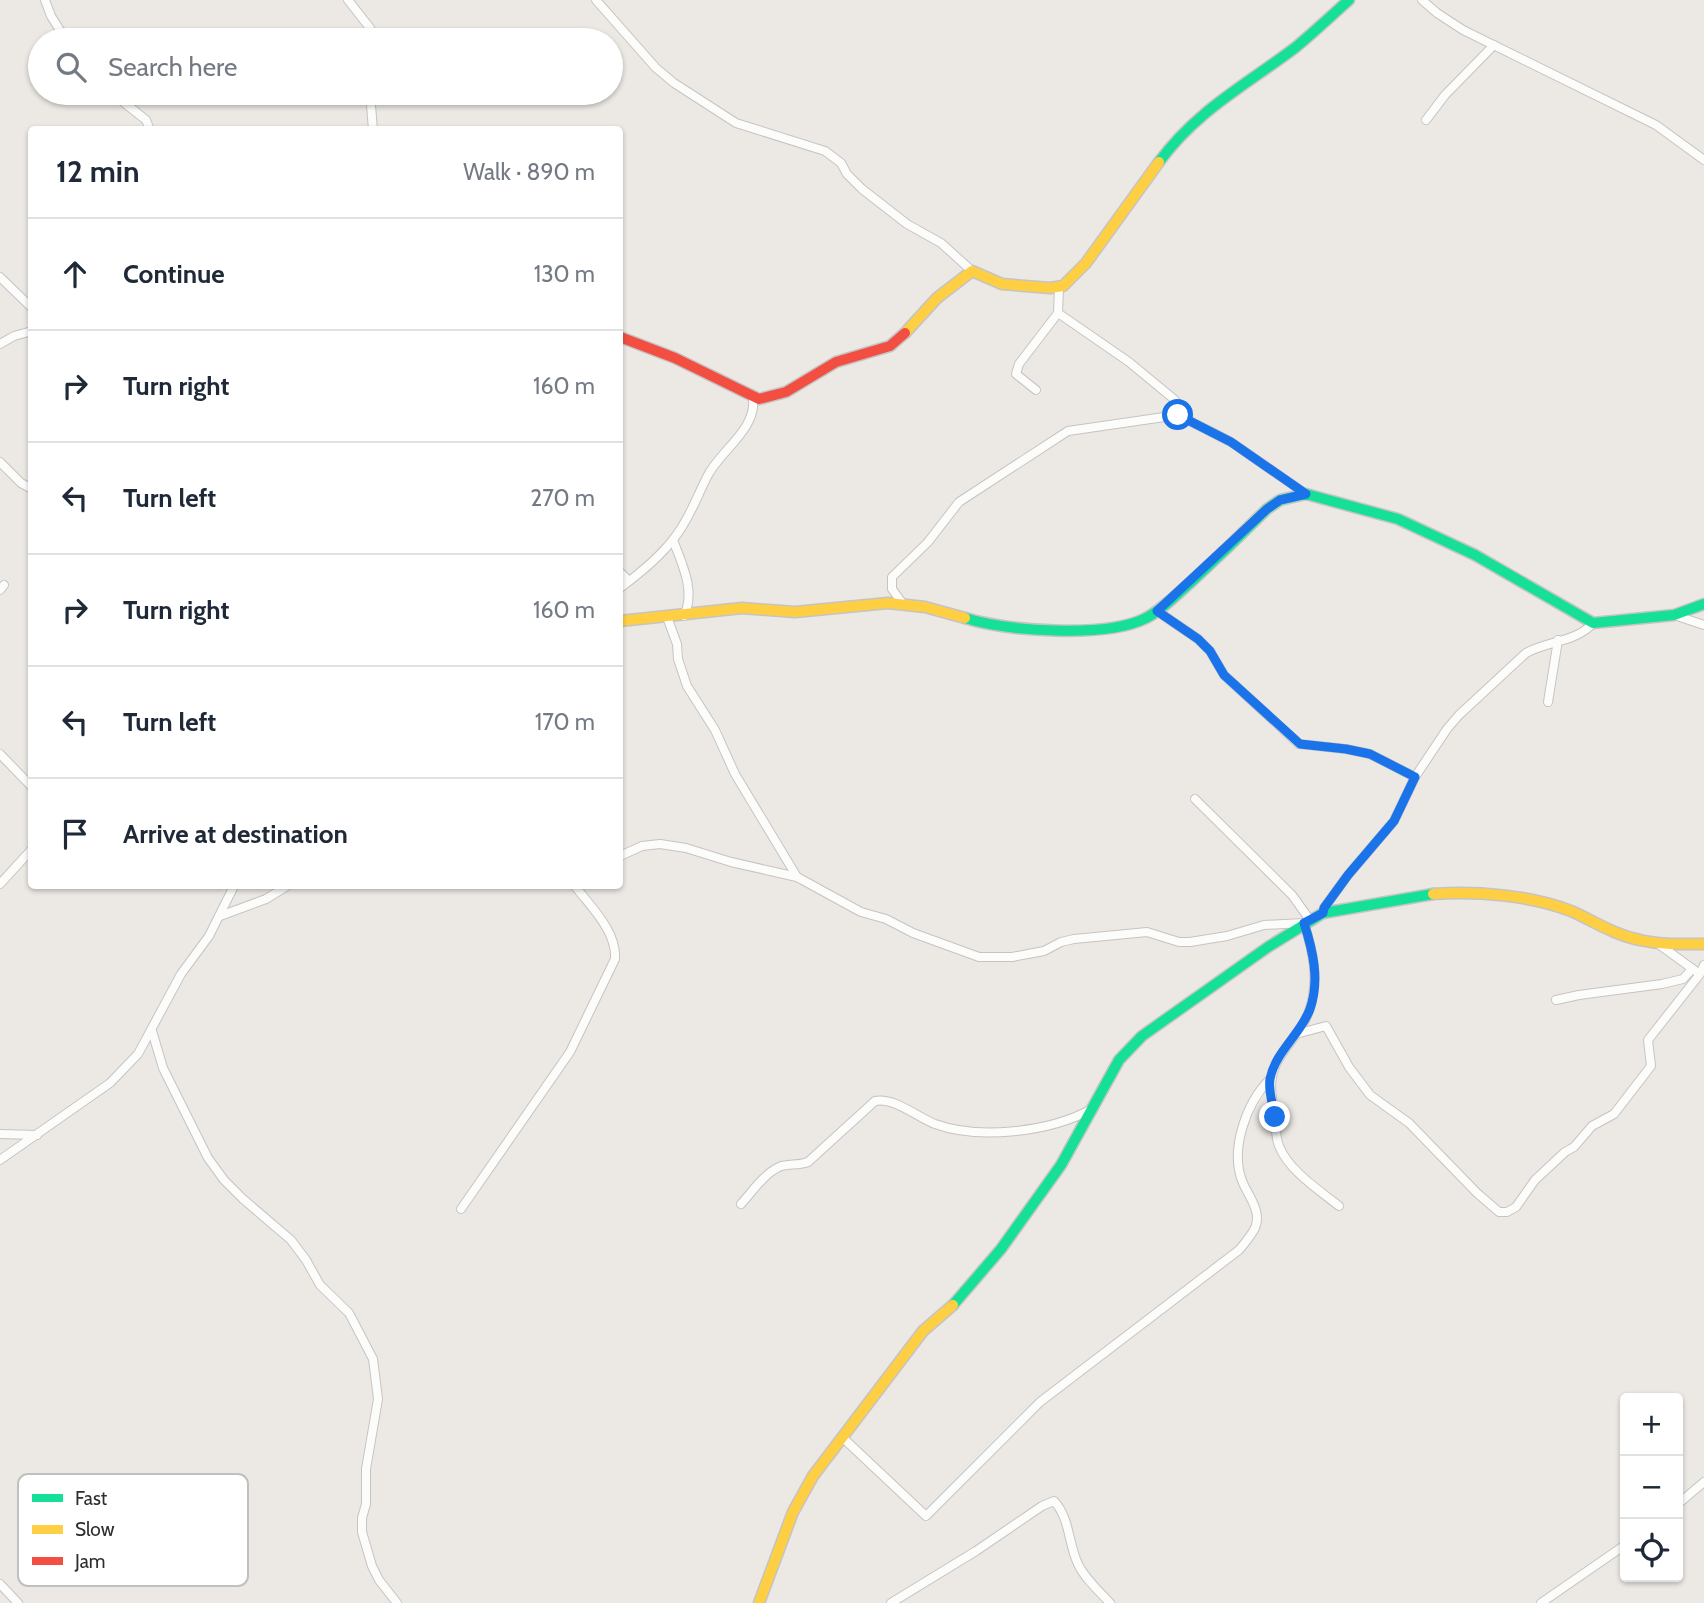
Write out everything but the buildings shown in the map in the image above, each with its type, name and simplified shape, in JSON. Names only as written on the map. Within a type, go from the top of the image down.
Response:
[{"type":"street","points":[[45,0],[58,28]]},
{"type":"street","points":[[348,0],[370,28]]},
{"type":"street","points":[[596,0],[621,28]]},
{"type":"street","points":[[623,31],[656,68],[674,83],[737,123],[825,151],[841,163],[846,174],[862,189],[907,224],[942,243],[972,271],[1002,284],[1059,288],[1073,279],[1177,138],[1201,115],[1297,46],[1349,0]]},
{"type":"street","points":[[1422,0],[1449,22],[1656,125],[1704,160]]},
{"type":"street","points":[[1426,120],[1494,45]]},
{"type":"street","points":[[127,105],[146,120],[148,126]]},
{"type":"street","points":[[371,105],[373,126]]},
{"type":"street","points":[[623,338],[676,358],[759,399],[786,392],[836,362],[890,346],[918,321],[937,299],[972,271]]},
{"type":"street","points":[[0,277],[28,304]]},
{"type":"street","points":[[1036,390],[1016,374],[1019,364],[1058,313],[1059,288]]},
{"type":"street","points":[[1058,313],[1129,362],[1175,400],[1178,415]]},
{"type":"street","points":[[0,344],[15,335],[28,332]]},
{"type":"street","points":[[623,586],[673,540],[692,510],[712,469],[742,432],[750,416],[753,398]]},
{"type":"street","points":[[903,604],[892,589],[892,577],[928,542],[959,502],[1064,432],[1178,415],[1231,442],[1306,494],[1409,524],[1498,567],[1593,623],[1674,615],[1704,604]]},
{"type":"street","points":[[0,462],[28,487]]},
{"type":"street","points":[[623,621],[684,616],[734,607],[801,613],[866,603],[903,604],[990,625],[1054,630],[1120,625],[1140,621],[1157,611],[1267,509],[1280,500],[1306,494]]},
{"type":"street","points":[[673,540],[687,579],[690,604],[684,616]]},
{"type":"street","points":[[623,575],[629,581]]},
{"type":"street","points":[[1157,611],[1198,639],[1210,651],[1224,675],[1300,744],[1370,754],[1415,777]]},
{"type":"street","points":[[1674,615],[1704,625]]},
{"type":"street","points":[[667,617],[687,686],[718,735],[735,774],[797,877]]},
{"type":"street","points":[[1323,913],[1348,875],[1394,821],[1415,777],[1459,715],[1526,653],[1536,647],[1581,634],[1593,623]]},
{"type":"street","points":[[1548,702],[1558,640]]},
{"type":"street","points":[[0,754],[28,783]]},
{"type":"street","points":[[842,1437],[926,1516],[1040,1402],[1239,1250],[1256,1227],[1254,1202],[1242,1182],[1237,1150],[1260,1089],[1270,1079],[1277,1062],[1311,1007],[1315,983],[1313,954],[1307,922],[1292,895],[1195,799]]},
{"type":"street","points":[[623,855],[642,846],[660,844],[686,848],[731,862],[797,877],[861,912],[886,919],[913,933],[979,957],[1012,957],[1074,939],[1147,932],[1179,942],[1190,942],[1227,936],[1264,925],[1307,922]]},
{"type":"street","points":[[0,884],[28,853]]},
{"type":"street","points":[[0,1160],[110,1083],[138,1054],[181,974],[209,936],[233,889]]},
{"type":"street","points":[[220,916],[266,899],[282,889]]},
{"type":"street","points":[[461,1209],[570,1052],[615,959],[607,929],[577,889]]},
{"type":"street","points":[[759,1603],[802,1493],[923,1331],[961,1298],[1001,1249],[1061,1165],[1119,1060],[1142,1036],[1323,913],[1417,895],[1466,892],[1499,895],[1570,911],[1609,931],[1657,943],[1704,944]]},
{"type":"street","points":[[1657,943],[1699,973]]},
{"type":"street","points":[[1296,1034],[1326,1026],[1349,1067],[1370,1096],[1409,1123],[1499,1212],[1507,1212],[1516,1207],[1535,1180],[1574,1147],[1592,1126],[1614,1114],[1651,1066],[1648,1040],[1704,965]]},
{"type":"street","points":[[1556,1000],[1662,984],[1699,973]]},
{"type":"street","points":[[152,1031],[163,1068],[208,1158],[223,1180],[291,1240],[320,1285],[349,1313],[373,1359],[378,1399],[366,1469],[366,1504],[362,1532],[375,1573],[397,1603]]},
{"type":"street","points":[[1270,1079],[1281,1150],[1300,1174],[1339,1206]]},
{"type":"street","points":[[741,1204],[779,1167],[808,1162],[875,1101],[887,1101],[916,1116],[955,1130],[993,1132],[1048,1126],[1077,1118],[1090,1110]]},
{"type":"street","points":[[0,1134],[37,1135]]},
{"type":"street","points":[[1683,1500],[1704,1482]]},
{"type":"street","points":[[891,1603],[1042,1506],[1054,1501],[1064,1514],[1083,1573],[1110,1603]]},
{"type":"street","points":[[1541,1603],[1620,1548]]},
{"type":"street","points":[[0,1584],[18,1603]]},
{"type":"traffic: fast","points":[[1159,162],[1189,127],[1296,47],[1349,0]]},
{"type":"traffic: fast","points":[[965,618],[1005,626],[1055,630],[1105,629],[1144,619],[1174,598],[1267,509],[1280,500],[1306,494],[1398,519],[1475,555],[1593,623],[1674,615],[1704,604]]},
{"type":"traffic: fast","points":[[953,1305],[1001,1249],[1061,1165],[1119,1060],[1142,1036],[1268,947],[1323,913],[1433,894]]},
{"type":"traffic: slow","points":[[905,333],[937,298],[972,271],[1002,284],[1050,288],[1063,286],[1086,263],[1159,162]]},
{"type":"traffic: slow","points":[[623,621],[742,608],[795,612],[888,603],[925,607],[965,618]]},
{"type":"traffic: slow","points":[[1433,894],[1485,894],[1538,901],[1571,911],[1631,938],[1648,942],[1704,944]]},
{"type":"traffic: slow","points":[[759,1603],[793,1512],[813,1476],[923,1331],[953,1305]]},
{"type":"traffic: jam","points":[[623,338],[675,358],[759,399],[786,392],[836,362],[890,346],[905,333]]},
{"type":"route","points":[[1178,415],[1231,442],[1306,494],[1273,504],[1157,611],[1198,639],[1210,651],[1224,675],[1300,744],[1370,754],[1415,777],[1394,821],[1383,836],[1348,875],[1323,913],[1304,923],[1311,944],[1315,983],[1311,1007],[1303,1025],[1283,1051],[1270,1079],[1275,1117]]}]
